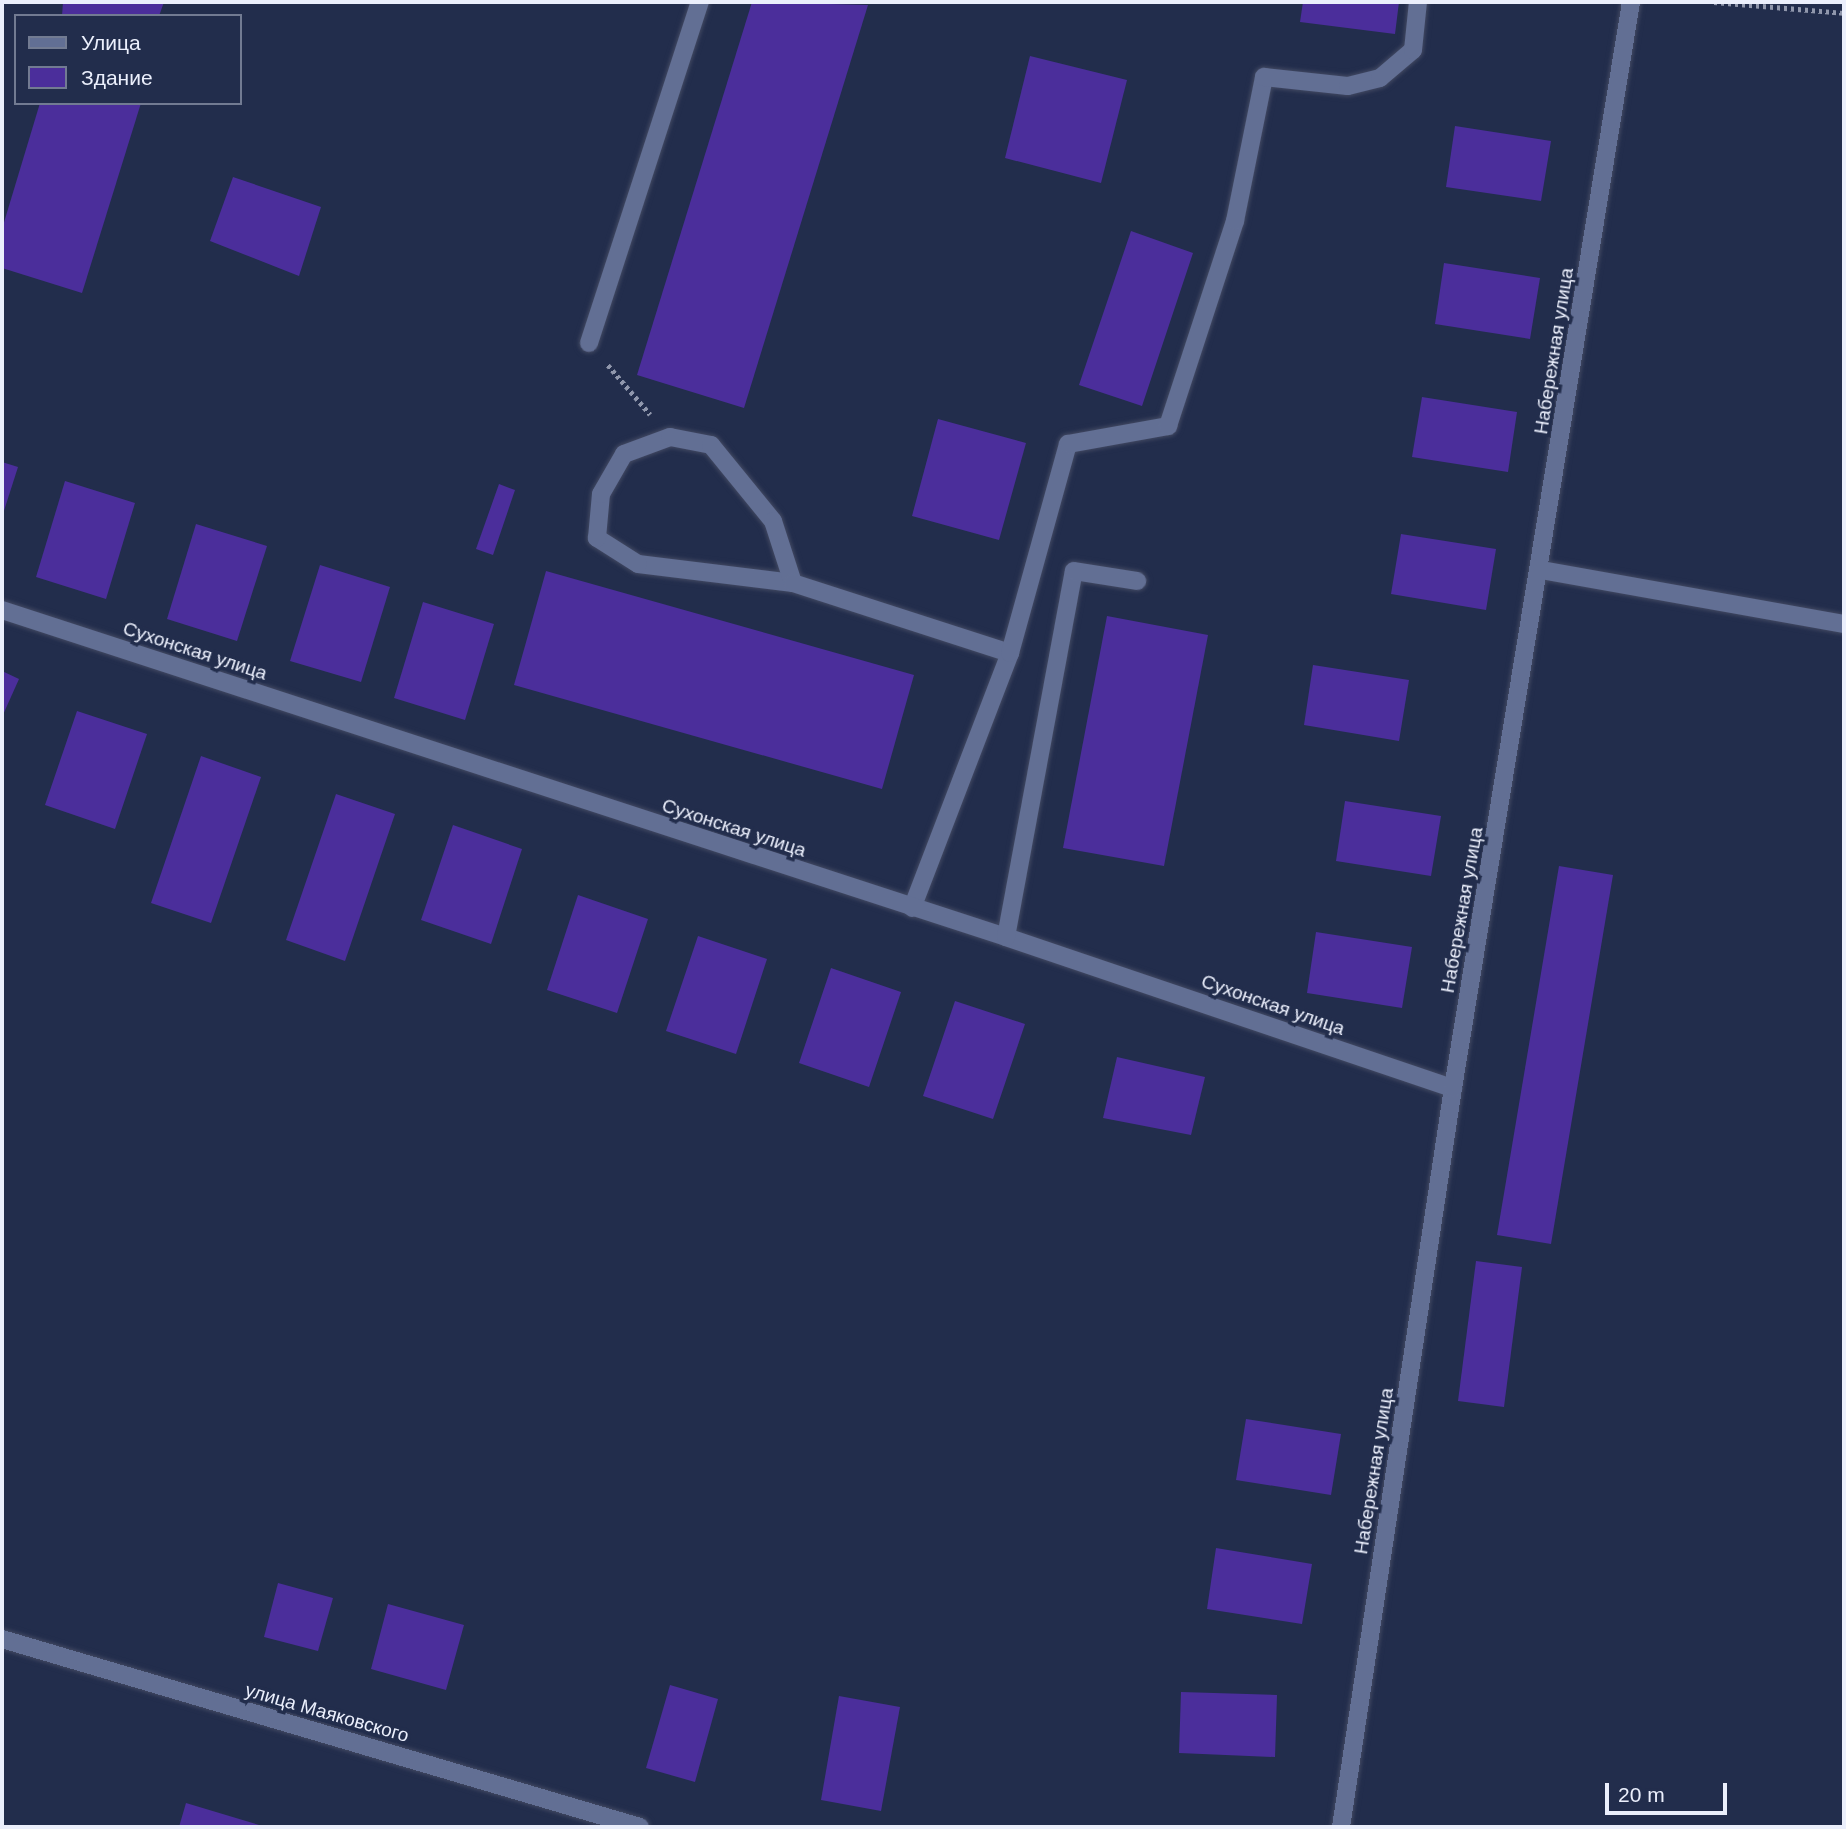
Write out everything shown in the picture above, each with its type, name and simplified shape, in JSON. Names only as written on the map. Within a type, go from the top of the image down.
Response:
[{"type":"street","points":[[589,343],[700,2]]},
{"type":"street","points":[[912,908],[1010,653],[1068,444],[1168,425],[1235,221],[1264,76],[1348,86],[1380,78],[1413,50],[1418,2]]},
{"type":"street","name":"Набережная улица","points":[[1341,1827],[1453,1088],[1541,570],[1631,2]]},
{"type":"street","points":[[793,583],[773,521],[711,445],[670,437],[624,454],[601,494],[597,538],[638,564],[793,583],[1010,653]]},
{"type":"street","points":[[1541,570],[1844,624]]},
{"type":"street","points":[[1006,937],[1074,571],[1137,581]]},
{"type":"street","name":"Сухонская улица","points":[[2,610],[1006,937],[1453,1088]]},
{"type":"street","name":"улица Маяковского","points":[[2,1639],[640,1827]]},
{"type":"path","points":[[1714,2],[1844,13]]},
{"type":"path","points":[[589,343],[670,437]]},
{"type":"building","points":[[63,2],[164,2],[160,14],[62,14]]},
{"type":"building","points":[[752,2],[868,5],[744,408],[637,375]]},
{"type":"building","points":[[1303,2],[1399,2],[1395,34],[1300,22]]},
{"type":"building","points":[[1030,56],[1127,80],[1101,183],[1005,158]]},
{"type":"building","points":[[39,105],[140,105],[82,293],[2,268],[2,229]]},
{"type":"building","points":[[1455,126],[1551,141],[1541,201],[1446,187]]},
{"type":"building","points":[[233,177],[321,207],[299,276],[210,241]]},
{"type":"building","points":[[1131,231],[1193,253],[1142,406],[1079,385]]},
{"type":"building","points":[[1444,263],[1540,278],[1530,339],[1435,324]]},
{"type":"building","points":[[1422,397],[1517,412],[1508,472],[1412,457]]},
{"type":"building","points":[[938,419],[1026,443],[999,540],[912,516]]},
{"type":"building","points":[[2,462],[18,467],[2,517]]},
{"type":"building","points":[[65,481],[135,503],[106,599],[36,577]]},
{"type":"building","points":[[499,484],[515,490],[493,555],[476,549]]},
{"type":"building","points":[[196,524],[267,546],[237,641],[167,619]]},
{"type":"building","points":[[1401,534],[1496,549],[1486,610],[1391,594]]},
{"type":"building","points":[[320,565],[390,587],[361,682],[290,661]]},
{"type":"building","points":[[546,571],[914,675],[882,789],[514,685]]},
{"type":"building","points":[[423,602],[494,624],[465,720],[394,698]]},
{"type":"building","points":[[1107,616],[1208,635],[1164,866],[1063,848]]},
{"type":"building","points":[[1313,665],[1409,680],[1399,741],[1304,725]]},
{"type":"building","points":[[2,671],[19,679],[2,717]]},
{"type":"building","points":[[77,711],[147,734],[115,829],[45,805]]},
{"type":"building","points":[[201,756],[261,777],[211,923],[151,903]]},
{"type":"building","points":[[336,794],[395,814],[345,961],[286,940]]},
{"type":"building","points":[[1345,801],[1441,816],[1431,876],[1336,861]]},
{"type":"building","points":[[453,825],[522,849],[491,944],[421,920]]},
{"type":"building","points":[[1559,866],[1613,875],[1551,1244],[1497,1235]]},
{"type":"building","points":[[578,895],[648,919],[617,1013],[547,990]]},
{"type":"building","points":[[1316,932],[1412,947],[1402,1008],[1307,993]]},
{"type":"building","points":[[698,936],[767,959],[736,1054],[666,1031]]},
{"type":"building","points":[[831,968],[901,992],[869,1087],[799,1063]]},
{"type":"building","points":[[955,1001],[1025,1024],[993,1119],[923,1096]]},
{"type":"building","points":[[1117,1057],[1205,1077],[1191,1135],[1103,1118]]},
{"type":"building","points":[[1476,1261],[1522,1267],[1504,1407],[1458,1401]]},
{"type":"building","points":[[1246,1419],[1341,1434],[1331,1495],[1236,1480]]},
{"type":"building","points":[[1216,1548],[1312,1564],[1302,1624],[1207,1609]]},
{"type":"building","points":[[278,1583],[333,1598],[318,1651],[264,1637]]},
{"type":"building","points":[[388,1604],[464,1625],[446,1690],[371,1669]]},
{"type":"building","points":[[670,1685],[718,1699],[695,1782],[646,1768]]},
{"type":"building","points":[[1181,1692],[1277,1695],[1275,1757],[1179,1753]]},
{"type":"building","points":[[839,1696],[900,1707],[881,1811],[821,1800]]},
{"type":"building","points":[[186,1803],[266,1827],[179,1827]]}]
